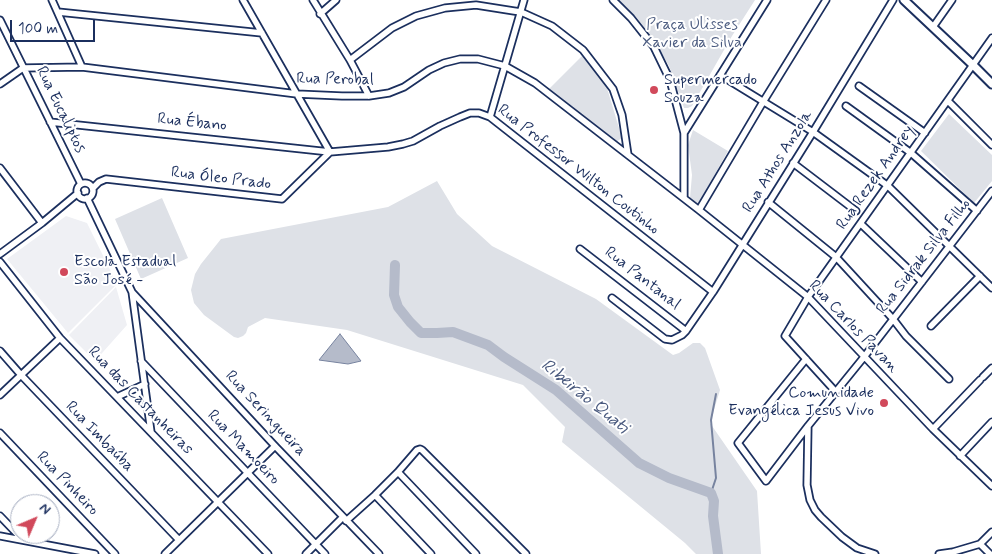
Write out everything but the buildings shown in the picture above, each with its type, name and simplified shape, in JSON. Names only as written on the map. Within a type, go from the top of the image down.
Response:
[{"type":"street","points":[[52,0],[82,67]]},
{"type":"street","points":[[243,0],[330,152]]},
{"type":"street","points":[[313,0],[350,60],[369,96]]},
{"type":"street","points":[[320,14],[336,0]]},
{"type":"street","points":[[490,117],[524,0]]},
{"type":"street","points":[[613,0],[631,18],[654,47],[670,80],[684,133],[684,198]]},
{"type":"street","points":[[684,133],[767,0]]},
{"type":"street","points":[[699,210],[826,0]]},
{"type":"street","name":"Rua Athos Anzola","points":[[684,333],[713,292],[893,0]]},
{"type":"street","points":[[904,0],[992,84]]},
{"type":"street","points":[[933,27],[952,0]]},
{"type":"street","points":[[350,60],[392,28],[416,16],[437,10],[476,5],[521,12],[552,26],[584,50],[612,89],[622,115],[628,155]]},
{"type":"street","points":[[58,12],[262,33]]},
{"type":"street","name":"Rua Eucaliptos","points":[[0,20],[81,184]]},
{"type":"street","name":"Rua Rezek Andrey","points":[[806,359],[785,336],[836,257],[992,38]]},
{"type":"street","name":"Rua Perobal","points":[[24,68],[82,67],[297,94],[369,96],[389,94],[444,63],[478,59],[505,66],[535,83],[684,198]]},
{"type":"street","points":[[0,84],[24,68]]},
{"type":"street","points":[[720,75],[813,132],[888,186],[992,288]]},
{"type":"street","points":[[858,86],[925,133]]},
{"type":"street","points":[[948,101],[992,145]]},
{"type":"street","points":[[846,106],[911,154],[977,211]]},
{"type":"street","name":"Rua Professor Wilton Coutinho","points":[[330,152],[403,144],[470,113],[479,113],[490,117],[713,292]]},
{"type":"street","name":"Rua Ébano","points":[[50,122],[330,152]]},
{"type":"street","name":"Rua Óleo Prado","points":[[93,188],[99,182],[106,179],[282,199],[330,152]]},
{"type":"street","points":[[793,163],[856,210]]},
{"type":"street","points":[[0,168],[42,223]]},
{"type":"street","points":[[78,194],[78,188],[81,184],[91,185],[93,188],[92,194],[87,198]]},
{"type":"street","name":"Rua Sidrak Silva Filho","points":[[806,359],[738,443],[766,481],[992,191]]},
{"type":"street","points":[[0,254],[78,194]]},
{"type":"street","points":[[78,194],[87,198],[132,292],[151,432]]},
{"type":"street","name":"Rua Carlos Pavan","points":[[684,198],[808,298],[933,429],[992,486]]},
{"type":"street","points":[[768,202],[836,257],[893,319],[906,336],[949,379]]},
{"type":"street","points":[[861,224],[922,282]]},
{"type":"street","name":"Rua Pantanal","points":[[580,249],[684,333]]},
{"type":"street","name":"Rua das Castanheiras","points":[[0,262],[60,338],[268,554]]},
{"type":"street","points":[[931,326],[980,276]]},
{"type":"street","name":"Rua Seringueira","points":[[132,292],[275,446],[379,554]]},
{"type":"street","points":[[612,298],[665,339],[672,340],[684,333]]},
{"type":"street","points":[[0,395],[60,338]]},
{"type":"street","name":"Rua Imbaúba","points":[[0,351],[179,540]]},
{"type":"street","points":[[806,359],[835,391]]},
{"type":"street","name":"Rua Mamoeiro","points":[[141,361],[325,554]]},
{"type":"street","points":[[933,429],[992,368]]},
{"type":"street","points":[[117,396],[145,384]]},
{"type":"street","points":[[960,456],[992,422]]},
{"type":"street","points":[[808,426],[807,485],[810,500],[815,510],[842,537],[857,548],[875,554]]},
{"type":"street","name":"Rua Pinheiro","points":[[0,434],[115,554]]},
{"type":"street","points":[[165,554],[275,446]]},
{"type":"street","points":[[306,554],[375,495],[417,450],[422,450],[526,554]]},
{"type":"street","points":[[398,472],[476,554]]},
{"type":"street","points":[[375,495],[431,554]]},
{"type":"street","points":[[0,516],[10,527]]},
{"type":"street","points":[[939,554],[980,544],[992,532]]},
{"type":"street","points":[[40,544],[95,554]]},
{"type":"street","points":[[980,544],[990,554]]},
{"type":"shaded area","name":"Escola Estadual São José -","points":[[66,216],[87,223],[117,284],[68,333],[7,259]]},
{"type":"shaded area","points":[[116,287],[127,325],[95,361],[69,335]]},
{"type":"green space","name":"Praça Ulisses Xavier da Silva","points":[[619,0],[755,0],[692,106],[684,108],[669,66],[652,37]]},
{"type":"green space","points":[[582,56],[607,88],[622,138],[616,142],[549,89]]},
{"type":"green space","points":[[949,114],[992,155],[992,181],[974,203],[921,151]]},
{"type":"green space","points":[[693,130],[728,151],[698,204],[690,198],[692,175],[688,145]]},
{"type":"green space","points":[[437,181],[457,214],[492,246],[596,299],[673,355],[693,343],[700,343],[705,348],[720,390],[710,423],[757,491],[761,554],[696,554],[562,442],[565,427],[523,385],[347,330],[265,318],[248,327],[246,333],[238,338],[204,315],[194,303],[191,290],[195,274],[221,239],[388,207]]},
{"type":"green space","points":[[162,198],[188,258],[141,279],[115,219]]},
{"type":"water","points":[[340,334],[361,361],[348,364],[319,360]]},
{"type":"waterway","name":"Ribeirão Quati","points":[[395,265],[394,295],[398,307],[421,333],[453,332],[488,345],[556,390],[639,463],[669,478],[711,493],[714,501],[713,516],[718,554]]},
{"type":"waterway","points":[[711,493],[716,478],[711,420],[716,394]]},
{"type":"place","name":"Supermercado Souza","points":[[654,90]]},
{"type":"place","name":"Escola Estadual São José -","points":[[64,272]]},
{"type":"place","name":"Comunidade Evangélica Jesus Vivo","points":[[884,403]]}]
